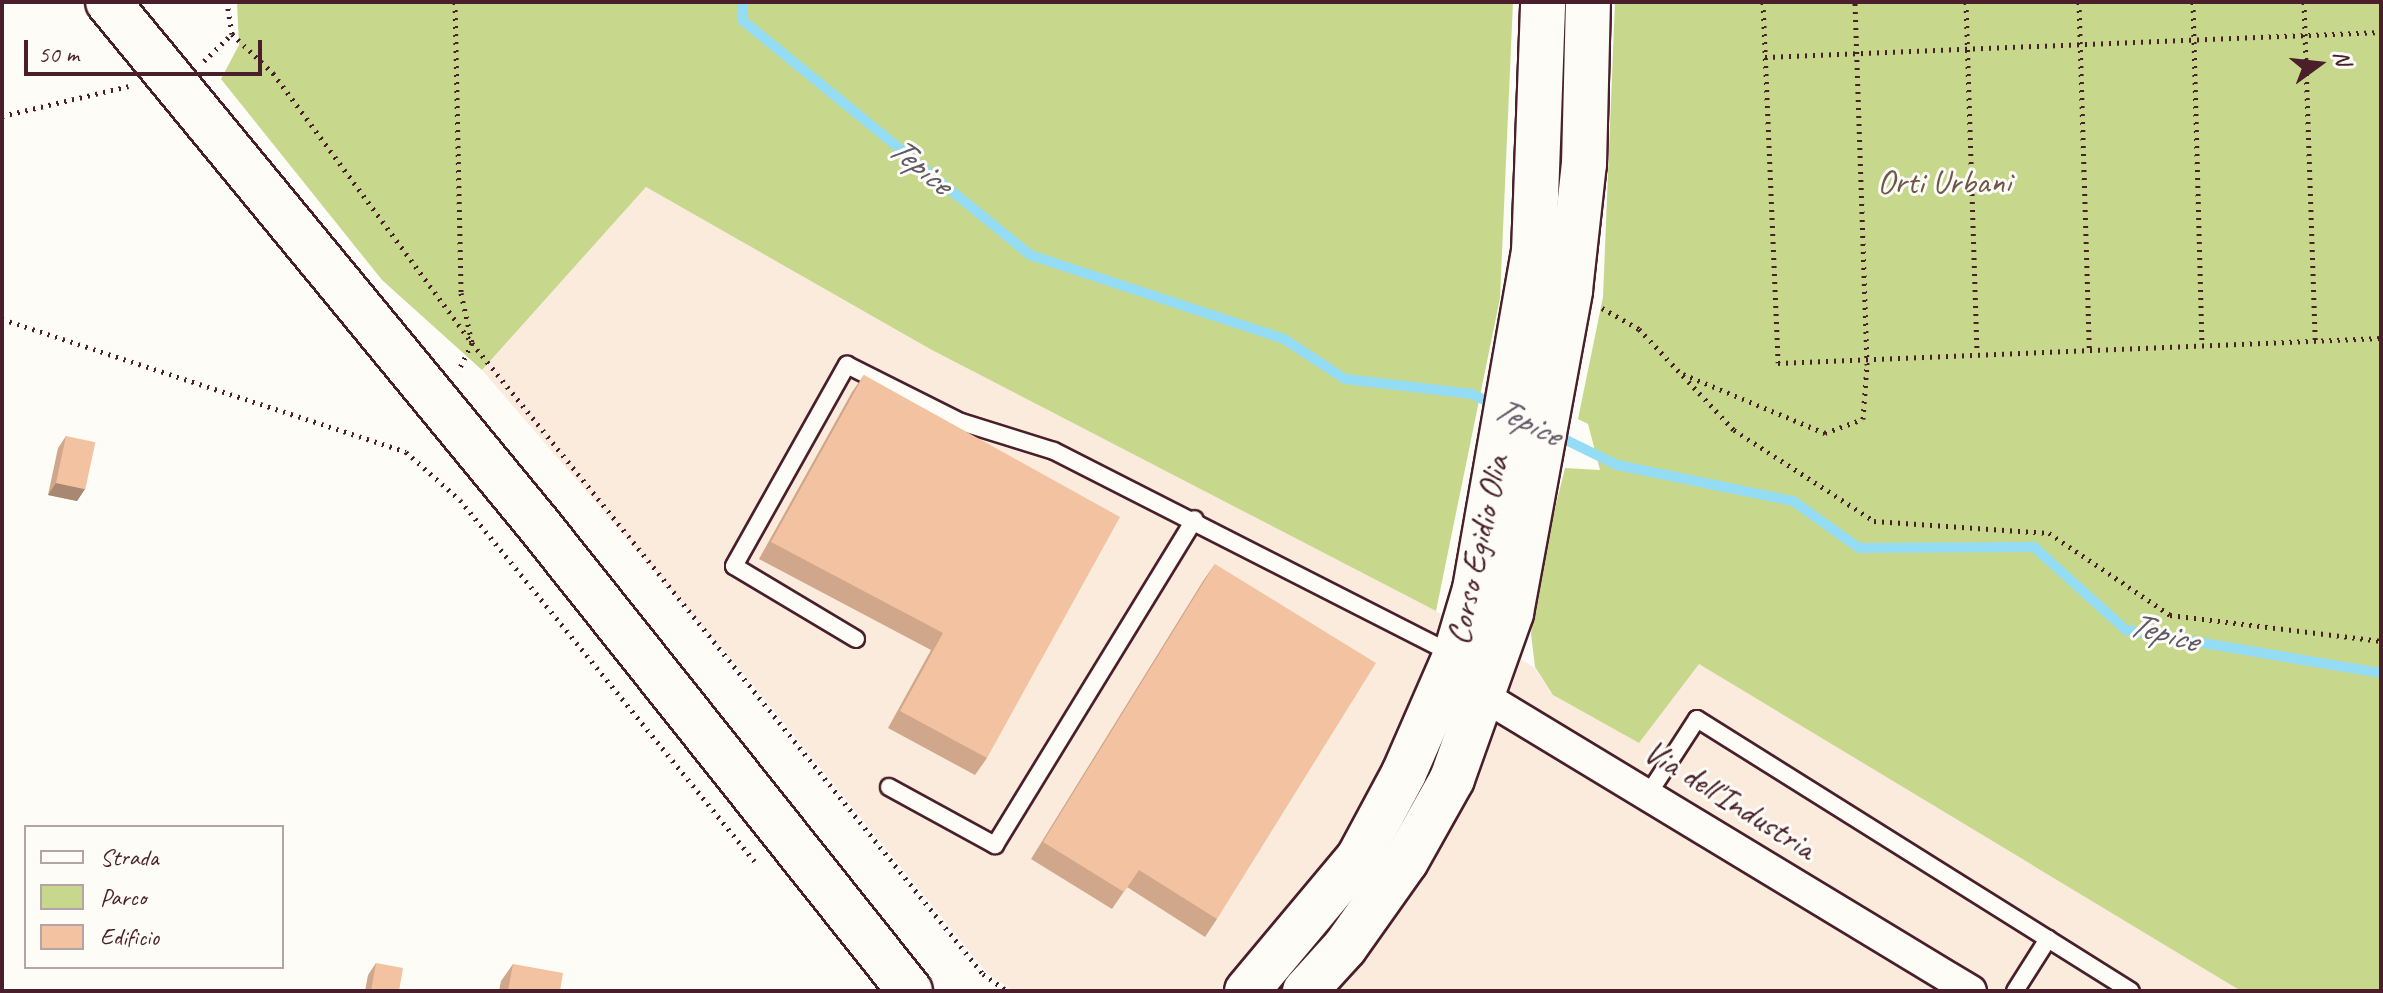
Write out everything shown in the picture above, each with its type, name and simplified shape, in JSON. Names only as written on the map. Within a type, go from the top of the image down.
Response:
[{"type":"street","points":[[108,2],[441,405],[911,984]]},
{"type":"street","name":"Corso Egidio Olia","points":[[1305,991],[1345,947],[1406,861],[1452,779],[1462,675],[1475,589],[1534,252],[1543,2]]},
{"type":"street","name":"Corso Egidio Olia","points":[[1247,991],[1359,857],[1462,675],[1511,613],[1570,290],[1584,164],[1588,2]]},
{"type":"street","name":"Via dell'Industria","points":[[1462,675],[1971,991]]},
{"type":"lane","points":[[856,639],[734,566],[847,365],[961,422],[1054,451],[1195,519],[1462,675]]},
{"type":"lane","points":[[889,787],[995,845],[1195,519]]},
{"type":"lane","points":[[1649,793],[1697,719],[2131,991]]},
{"type":"lane","points":[[2015,991],[2048,939]]},
{"type":"path","points":[[227,2],[232,34],[273,73],[472,343],[983,974],[1007,991]]},
{"type":"path","points":[[441,405],[472,343],[461,293],[455,2]]},
{"type":"path","points":[[1763,2],[1778,363],[1867,356],[2381,338]]},
{"type":"path","points":[[1678,372],[1825,433],[1863,419],[1867,356],[1855,2]]},
{"type":"path","points":[[1966,2],[1977,352]]},
{"type":"path","points":[[2079,2],[2089,348]]},
{"type":"path","points":[[2193,2],[2202,344]]},
{"type":"path","points":[[2304,2],[2315,340]]},
{"type":"path","points":[[1765,57],[2381,32]]},
{"type":"path","points":[[202,63],[232,34]]},
{"type":"path","points":[[2,116],[142,83]]},
{"type":"path","points":[[1570,290],[1639,329],[1734,430],[1874,521],[2049,533],[2170,615],[2381,641]]},
{"type":"path","points":[[2,319],[406,452],[460,500],[765,874]]},
{"type":"shaded area","points":[[646,187],[930,349],[1436,611],[1534,667],[1553,695],[1639,743],[1698,663],[2241,991],[1013,991],[987,973],[753,685],[482,370]]},
{"type":"green space","points":[[237,2],[1513,2],[1500,298],[1436,611],[930,349],[646,187],[482,370],[382,280],[221,79],[239,45]]},
{"type":"green space","name":"Orti Urbani","points":[[1615,2],[2381,2],[2381,991],[2241,991],[1699,664],[1639,743],[1553,695],[1535,667],[1531,634],[1538,577],[1565,468],[1600,470],[1588,424],[1578,419],[1603,297]]},
{"type":"building","points":[[864,375],[1120,517],[987,758],[900,711],[943,633],[771,542]]},
{"type":"building","points":[[66,436],[95,442],[85,489],[56,483]]},
{"type":"building","points":[[1215,564],[1376,663],[1217,919],[1139,870],[1124,892],[1043,842]]},
{"type":"building","points":[[376,963],[403,968],[399,991],[371,991]]},
{"type":"building","points":[[513,964],[563,973],[560,991],[508,991]]},
{"type":"waterway","name":"Tepice","points":[[743,2],[742,20],[1030,255],[1284,339],[1345,379],[1472,394],[1495,405]]},
{"type":"waterway","name":"Tepice","points":[[1556,435],[1617,465],[1793,501],[1859,548],[2034,547],[2126,630],[2381,673]]}]
